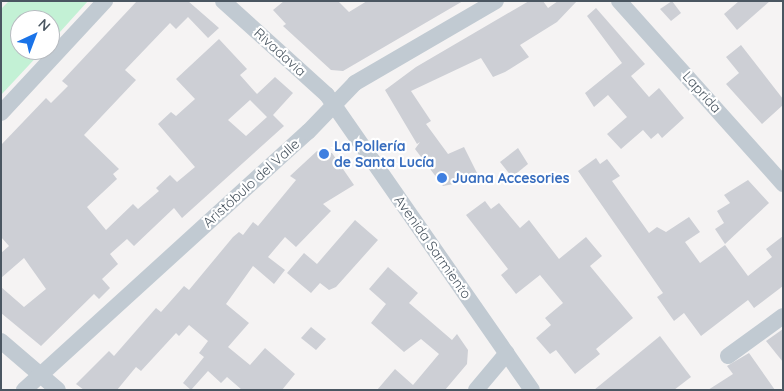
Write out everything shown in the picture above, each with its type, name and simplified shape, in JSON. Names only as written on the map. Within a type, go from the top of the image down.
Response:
[{"type":"street","points":[[1,112],[105,1]]},
{"type":"street","name":"Rivadavia","points":[[223,1],[334,105]]},
{"type":"street","name":"Aristóbulo del Valle","points":[[24,390],[356,83],[496,1]]},
{"type":"street","name":"Laprida","points":[[619,1],[783,184]]},
{"type":"street","name":"Avenida Sarmiento","points":[[334,105],[532,390]]},
{"type":"street","points":[[728,356],[783,316]]},
{"type":"street","points":[[1,341],[58,390]]},
{"type":"street","points":[[476,390],[507,354]]},
{"type":"green space","points":[[9,1],[88,1],[60,32],[60,10],[10,10],[10,60],[34,60],[1,95],[1,9]]},
{"type":"building","points":[[137,1],[188,1],[219,28],[208,38],[188,17],[176,29],[170,23],[125,70],[136,80],[84,135],[119,169],[113,174],[117,179],[87,207],[106,230],[133,204],[138,209],[159,191],[156,188],[170,175],[177,182],[195,167],[158,124],[171,112],[176,116],[195,99],[176,79],[219,39],[247,69],[240,75],[257,94],[275,77],[293,93],[273,115],[284,126],[182,218],[174,208],[134,246],[127,239],[110,254],[118,264],[102,279],[110,288],[99,299],[94,294],[41,346],[1,313],[1,287],[24,307],[46,289],[24,258],[1,278],[1,253],[9,246],[1,237],[1,145],[46,98],[51,103],[68,86],[62,81]],"holes":[[[250,100],[267,117],[246,136],[228,120]]]},
{"type":"building","points":[[284,1],[338,1],[349,12],[367,1],[463,1],[343,71],[331,70],[283,26],[286,24],[273,10]]},
{"type":"building","points":[[529,1],[543,1],[548,8],[558,1],[577,1],[557,22],[520,45],[529,57],[505,72],[493,77],[481,58],[411,91],[431,121],[426,124],[448,154],[464,147],[480,179],[443,186],[415,149],[420,142],[417,144],[385,90],[416,67]]},
{"type":"building","points":[[672,1],[681,13],[671,21],[660,9]]},
{"type":"building","points":[[739,1],[770,1],[737,30],[724,14]]},
{"type":"building","points":[[596,8],[645,64],[631,76],[649,97],[659,88],[684,118],[662,138],[658,133],[651,139],[643,130],[621,149],[607,134],[627,117],[608,95],[594,107],[585,93],[622,63],[587,16]]},
{"type":"building","points":[[741,45],[783,99],[783,105],[762,124],[726,84],[739,73],[726,57]]},
{"type":"building","points":[[518,148],[528,164],[512,177],[500,162]]},
{"type":"building","points":[[317,151],[332,153],[354,185],[323,204],[331,211],[296,247],[285,237],[268,257],[285,270],[274,284],[253,266],[226,304],[249,323],[228,347],[250,365],[265,348],[295,374],[282,390],[242,390],[227,377],[221,383],[208,371],[191,390],[183,383],[204,357],[199,353],[208,341],[189,325],[179,336],[176,333],[141,371],[136,367],[117,390],[84,390],[76,384],[109,351],[114,356],[156,308],[161,312],[184,286],[189,290],[233,237],[239,232],[243,235],[253,222],[258,226],[296,180],[290,176]]},
{"type":"building","points":[[596,158],[600,164],[607,159],[620,176],[612,181],[649,233],[657,227],[666,232],[689,217],[700,232],[685,242],[700,263],[725,245],[748,276],[772,257],[766,249],[783,236],[783,286],[754,308],[748,300],[701,336],[684,313],[674,321],[657,297],[663,293],[578,171]]},
{"type":"building","points":[[748,180],[769,203],[725,244],[715,229],[724,223],[717,211],[730,203],[724,195]]},
{"type":"building","points":[[485,201],[491,209],[499,203],[520,228],[529,220],[559,259],[586,237],[602,256],[590,266],[633,318],[596,349],[600,354],[575,374],[556,350],[550,354],[536,338],[551,325],[545,318],[563,303],[540,275],[516,294],[501,275],[508,269],[466,215]]},
{"type":"building","points":[[355,220],[378,240],[336,287],[329,290],[320,283],[311,293],[287,273],[304,253],[317,264]]},
{"type":"building","points":[[388,267],[418,293],[409,303],[452,340],[457,334],[468,350],[467,364],[445,390],[377,390],[395,369],[413,385],[439,354],[421,339],[404,352],[371,323],[386,304],[369,289]]},
{"type":"building","points":[[311,327],[326,339],[316,350],[301,338]]},
{"type":"building","points":[[783,329],[783,362],[766,341]]},
{"type":"building","points":[[660,336],[691,377],[674,390],[594,390]]},
{"type":"building","points":[[749,353],[775,390],[708,390],[733,374],[727,366]]},
{"type":"place","name":"La Pollería de Santa Lucía","points":[[324,154]]},
{"type":"place","name":"Juana Accesories","points":[[442,178]]}]
